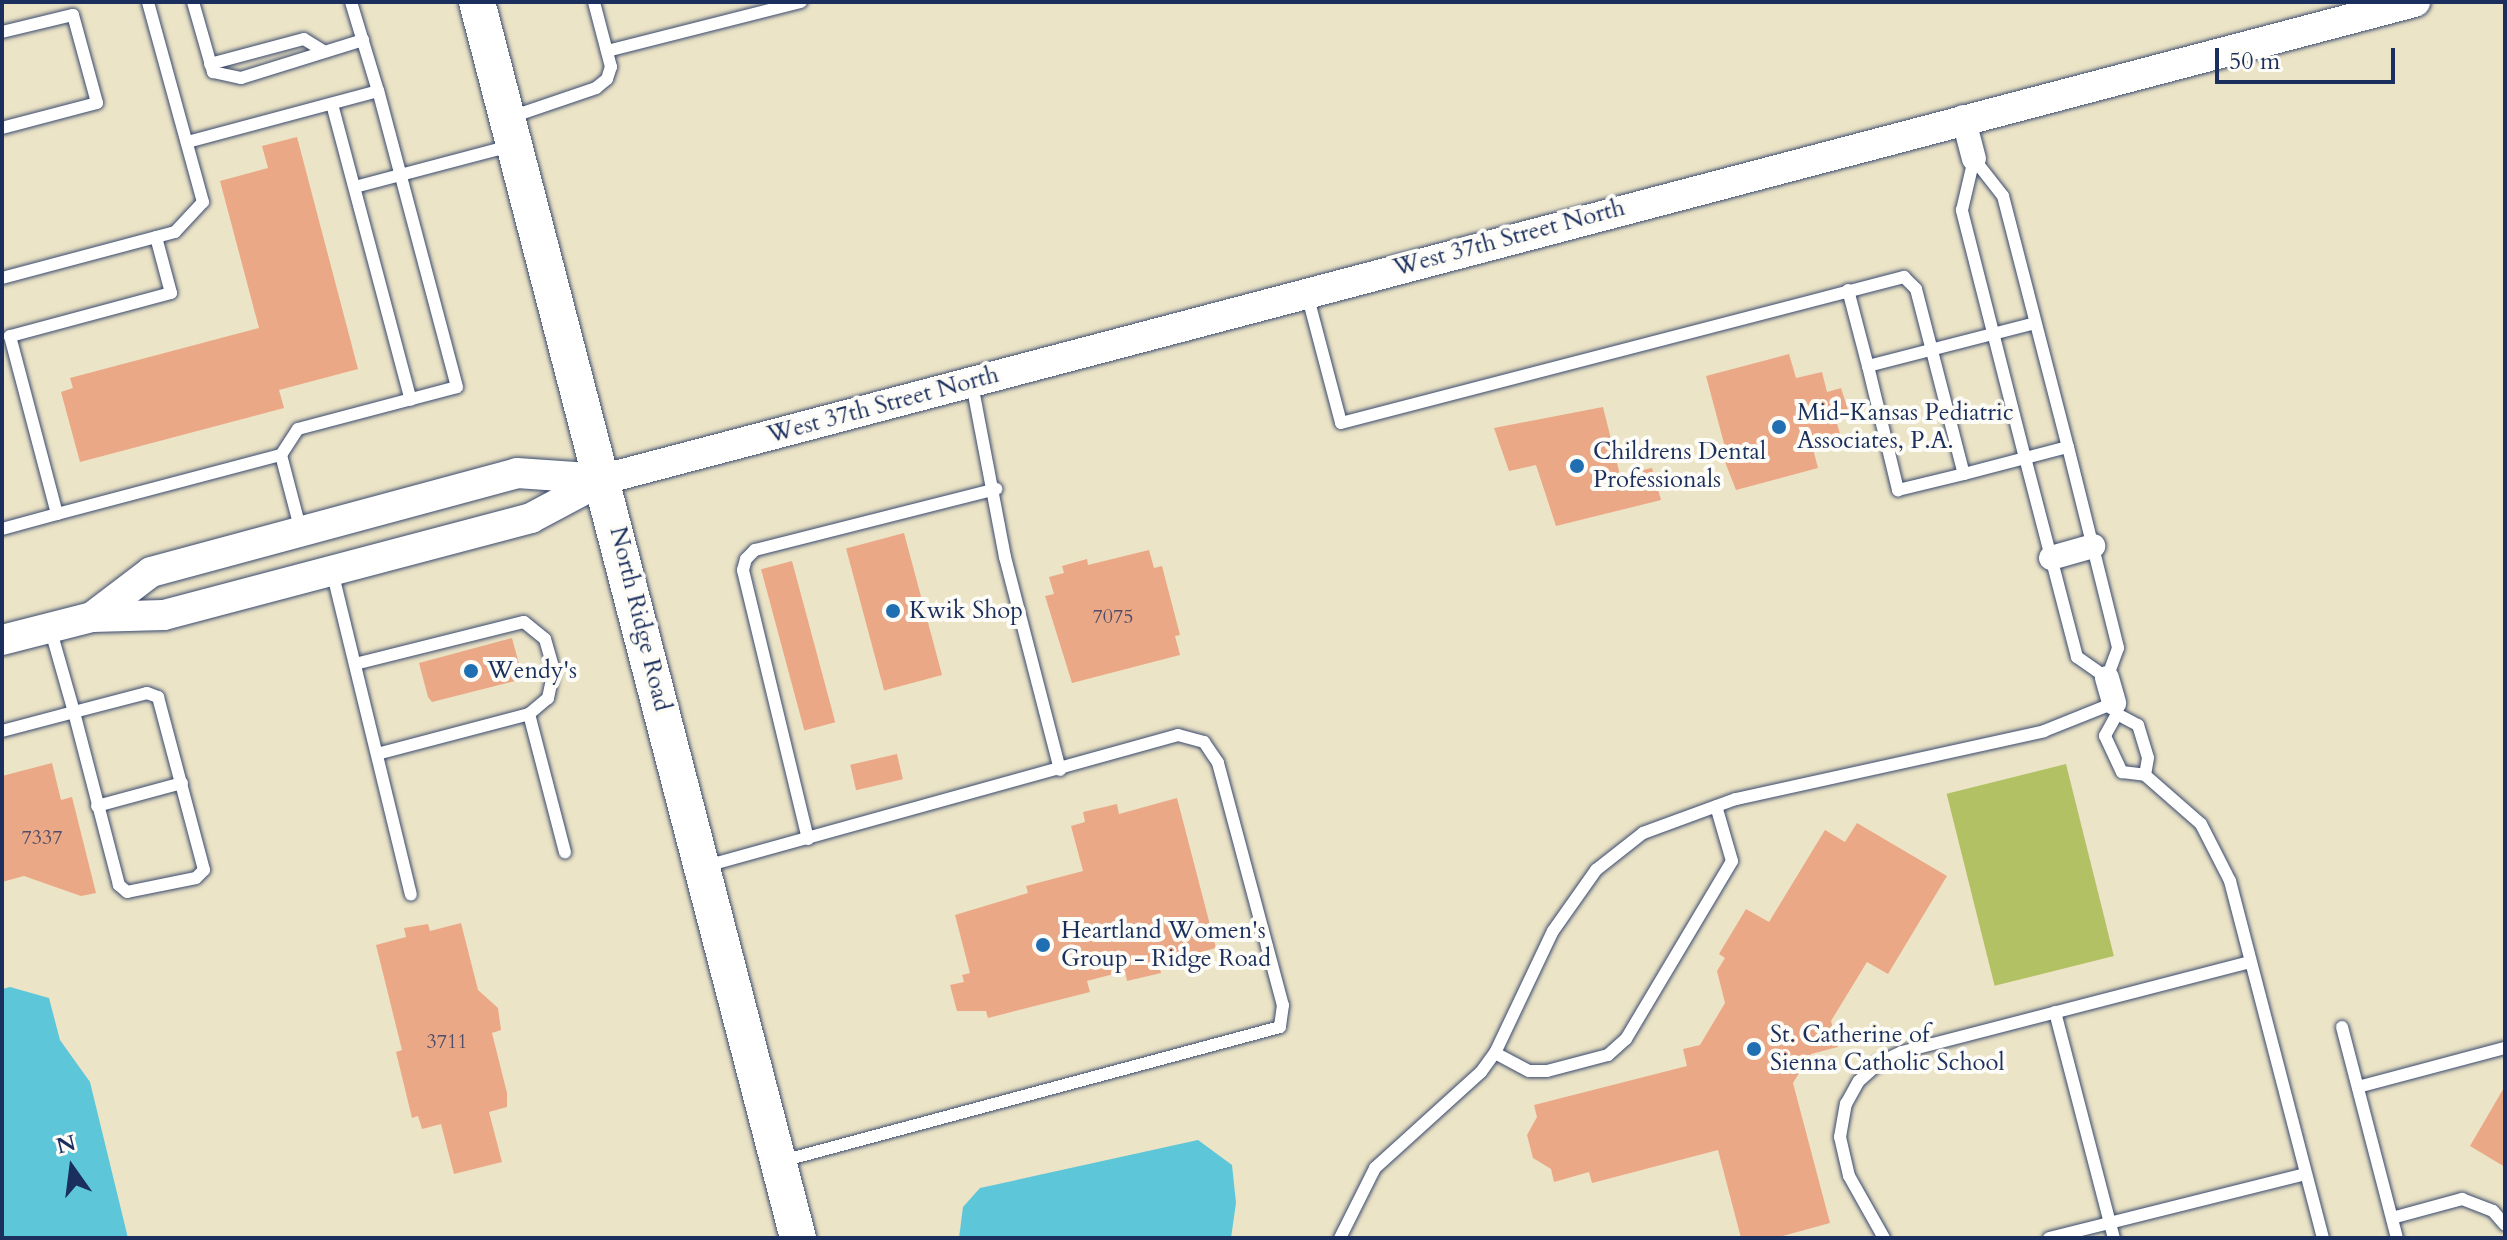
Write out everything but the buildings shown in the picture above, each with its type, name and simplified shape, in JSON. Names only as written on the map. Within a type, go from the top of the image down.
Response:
[{"type":"main road","name":"North Ridge Road","points":[[477,2],[604,479],[798,1238]]},
{"type":"street","name":"West 37th Street North","points":[[2,640],[92,617],[164,615],[332,571],[531,518],[604,479],[1963,117],[2415,2]]},
{"type":"street","points":[[1963,117],[1974,159]]},
{"type":"street","name":"West 37th Street North","points":[[92,617],[151,572],[301,531],[517,473],[604,479]]},
{"type":"street","points":[[2051,558],[2093,546]]},
{"type":"street","points":[[2107,678],[2115,708]]},
{"type":"lane","points":[[2,278],[175,232],[203,202],[148,2]]},
{"type":"lane","points":[[193,2],[213,72],[241,78],[363,40]]},
{"type":"lane","points":[[2,529],[281,455],[298,429],[457,387],[378,91],[351,2]]},
{"type":"lane","points":[[355,187],[400,175],[512,131],[596,88],[611,67],[594,2]]},
{"type":"lane","points":[[607,51],[801,2]]},
{"type":"lane","points":[[2,32],[73,15],[97,103],[2,128]]},
{"type":"lane","points":[[210,64],[304,39],[323,51]]},
{"type":"lane","points":[[187,142],[378,91]]},
{"type":"lane","points":[[332,104],[411,400]]},
{"type":"lane","points":[[1974,159],[2003,196],[2068,447],[2118,648],[2107,678],[2077,657],[2025,458],[1962,210],[1974,159]]},
{"type":"lane","points":[[57,514],[10,336],[171,293],[156,237]]},
{"type":"lane","points":[[1307,291],[1341,423],[1848,290],[1896,278],[1912,280],[1964,474]]},
{"type":"lane","points":[[1848,290],[1898,490],[2068,447]]},
{"type":"lane","points":[[1868,366],[2035,323]]},
{"type":"lane","points":[[971,381],[996,489],[1005,557],[1060,770]]},
{"type":"lane","points":[[281,455],[301,531]]},
{"type":"lane","points":[[808,839],[743,570],[746,559],[755,550],[996,489]]},
{"type":"lane","points":[[332,571],[411,894]]},
{"type":"lane","points":[[355,664],[524,622],[545,639],[554,670],[548,698],[529,714],[377,754]]},
{"type":"lane","points":[[2,731],[74,712],[147,693],[158,697],[204,870],[196,878],[127,892],[119,885],[74,712],[50,628]]},
{"type":"lane","points":[[2115,708],[2138,725],[2148,758],[2145,775]]},
{"type":"lane","points":[[2115,708],[2105,736],[2122,772],[2145,775],[2201,824],[2230,881],[2323,1238]]},
{"type":"lane","points":[[1340,1238],[1375,1168],[1481,1072],[1495,1053],[1553,931],[1596,870],[1643,833],[1716,806],[2044,731],[2115,708]]},
{"type":"lane","points":[[529,714],[565,852]]},
{"type":"lane","points":[[703,867],[1178,735],[1204,742],[1218,763],[1281,994],[1280,1027],[779,1162]]},
{"type":"lane","points":[[97,806],[182,783]]},
{"type":"lane","points":[[1495,1053],[1529,1071],[1547,1071],[1608,1055],[1626,1039],[1732,861],[1716,806]]},
{"type":"lane","points":[[1888,1237],[1843,1159],[1840,1137],[1846,1104],[1859,1081],[1902,1052],[2250,962]]},
{"type":"lane","points":[[2055,1012],[2114,1238]]},
{"type":"lane","points":[[2342,1027],[2397,1238]]},
{"type":"lane","points":[[2358,1087],[2505,1048]]},
{"type":"lane","points":[[2049,1238],[2305,1174]]},
{"type":"lane","points":[[2392,1218],[2462,1199],[2493,1211],[2505,1225]]},
{"type":"green space","points":[[2066,764],[2114,956],[1995,986],[1947,794]]},
{"type":"water","points":[[10,987],[49,998],[60,1040],[90,1082],[128,1238],[2,1238],[2,989]]},
{"type":"water","points":[[1198,1140],[1232,1165],[1236,1203],[1231,1238],[959,1238],[963,1207],[980,1188]]},
{"type":"place","name":"Mid-Kansas Pediatric Associates, P.A.","points":[[1779,427]]},
{"type":"place","name":"Childrens Dental Professionals","points":[[1577,466]]},
{"type":"place","name":"Kwik Shop","points":[[893,611]]},
{"type":"place","name":"Wendy's","points":[[471,671]]},
{"type":"place","name":"Heartland Women's Group - Ridge Road","points":[[1043,945]]},
{"type":"place","name":"St. Catherine of Sienna Catholic School","points":[[1754,1049]]}]
